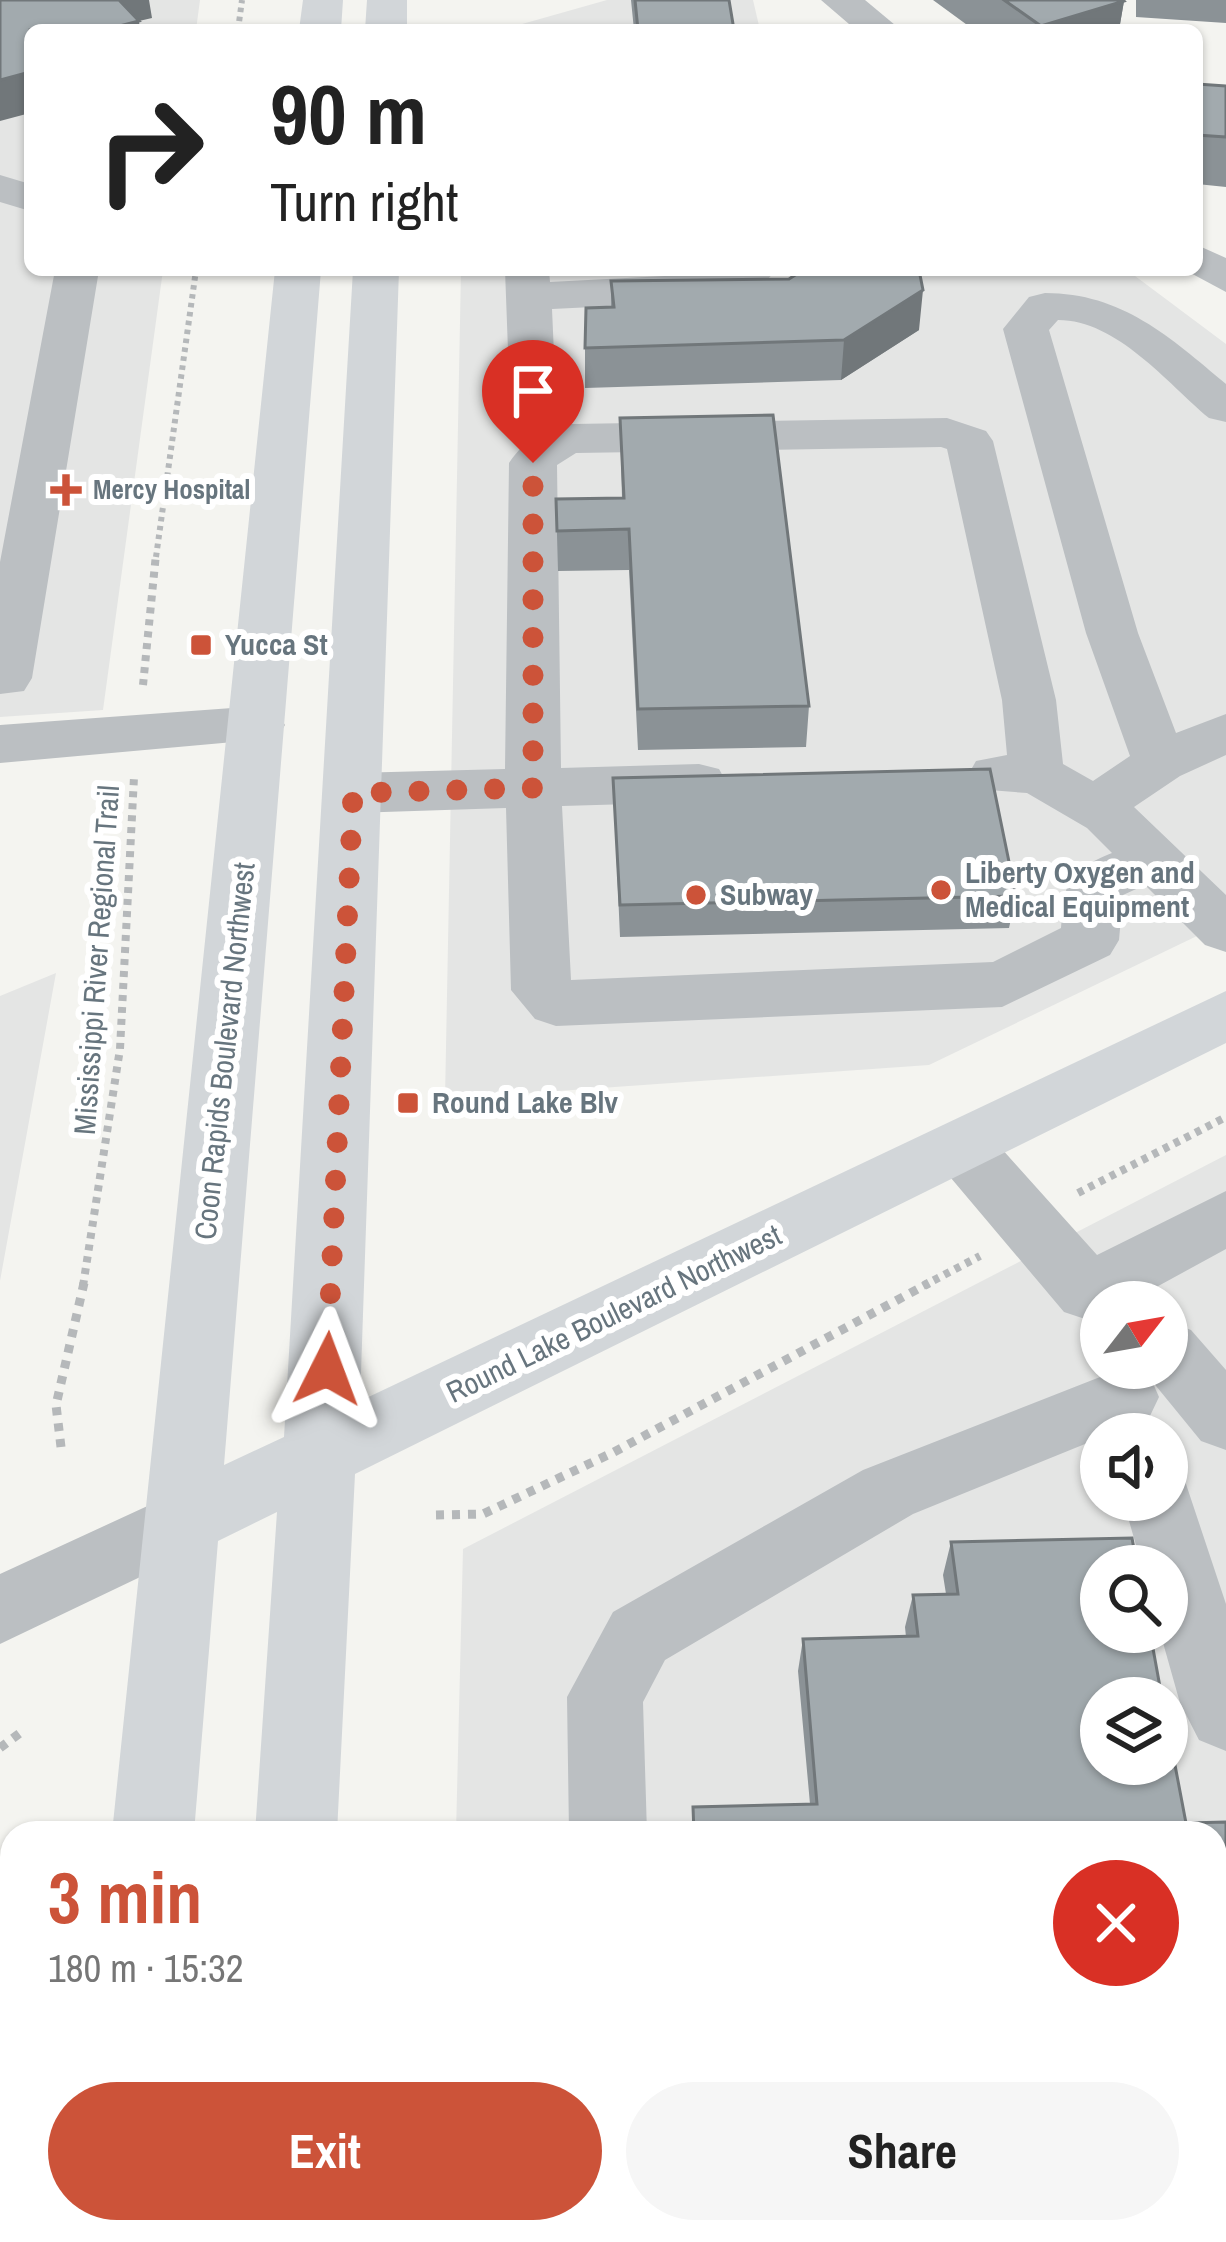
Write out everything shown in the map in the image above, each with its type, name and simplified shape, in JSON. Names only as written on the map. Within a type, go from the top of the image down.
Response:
[{"type":"main road","name":"Coon Rapids Boulevard Northwest","points":[[154,1821],[297,276]]},
{"type":"main road","points":[[297,1821],[308,1589],[321,1454],[376,276]]},
{"type":"main road","name":"Round Lake Boulevard Northwest","points":[[180,1522],[962,1148],[1226,1015]]},
{"type":"street","points":[[840,0],[873,24]]},
{"type":"street","points":[[76,276],[3,674],[1,744],[258,725]]},
{"type":"street","points":[[532,376],[528,283],[736,287],[748,276]]},
{"type":"street","points":[[1160,763],[1112,634],[1027,329],[1045,307],[1077,303],[1109,315],[1226,408]]},
{"type":"street","points":[[1036,774],[1028,700],[969,441],[946,432],[571,439],[547,447],[533,463],[533,788],[541,990],[556,1003],[1002,984],[1089,940],[1095,884],[1153,859]]},
{"type":"street","points":[[1094,807],[1160,763],[1226,734]]},
{"type":"street","points":[[949,776],[1036,774],[1094,807],[1226,930]]},
{"type":"street","points":[[353,793],[743,782]]},
{"type":"street","points":[[962,1148],[1026,1223],[1085,1281]]},
{"type":"street","points":[[1137,1281],[1223,1225]]},
{"type":"street","points":[[608,1821],[605,1696],[640,1636],[888,1492],[1131,1389]]},
{"type":"street","points":[[1141,1389],[1226,1420]]},
{"type":"street","points":[[1166,1521],[1218,1703],[1226,1715]]},
{"type":"street","name":"Round Lake Boulevard Northwest","points":[[0,1610],[180,1522]]},
{"type":"path","points":[[142,694],[163,485],[195,276]]},
{"type":"path","name":"Mississippi River Regional Trail","points":[[61,1447],[56,1405],[112,1127],[124,993],[124,877],[136,758]]},
{"type":"path","points":[[436,1515],[483,1514],[614,1452],[958,1272],[1026,1223],[1226,1117]]},
{"type":"path","points":[[0,1748],[20,1733]]},
{"type":"shaded area","name":"Mercy Hospital","points":[[0,0],[200,0],[197,24],[24,24],[24,276],[162,276],[103,710],[0,717]]},
{"type":"shaded area","points":[[607,0],[753,0],[759,24],[522,24]]},
{"type":"shaded area","points":[[461,276],[1135,276],[1226,344],[1226,922],[929,1065],[445,1099]]},
{"type":"shaded area","points":[[56,973],[0,1281],[0,996]]},
{"type":"shaded area","points":[[1226,1155],[1226,1821],[456,1821],[463,1549]]},
{"type":"building","points":[[0,0],[119,0],[139,21],[24,24],[24,74],[0,80]]},
{"type":"building","points":[[635,0],[729,0],[733,24],[637,24]]},
{"type":"building","points":[[1004,0],[1124,1],[1048,24],[1038,24]]},
{"type":"building","points":[[1203,84],[1226,86],[1226,137],[1203,135]]},
{"type":"building","points":[[920,276],[923,290],[844,340],[585,348],[586,308],[614,307],[611,281]]},
{"type":"building","points":[[773,415],[809,706],[638,709],[629,529],[557,531],[556,499],[624,498],[620,418]]},
{"type":"building","points":[[990,769],[1016,896],[620,905],[613,778]]},
{"type":"building","points":[[1132,1538],[1133,1545],[1080,1545],[1080,1653],[1154,1653],[1158,1677],[1080,1677],[1080,1785],[1179,1785],[1186,1821],[694,1821],[693,1807],[817,1804],[803,1639],[918,1636],[913,1595],[958,1594],[951,1542]]},
{"type":"place","name":"Mercy Hospital","points":[[66,490]]},
{"type":"place","name":"Yucca St","points":[[201,645]]},
{"type":"place","name":"Liberty Oxygen and Medical Equipment","points":[[941,890]]},
{"type":"place","name":"Subway","points":[[696,895]]},
{"type":"place","name":"Round Lake Blv","points":[[408,1103]]},
{"type":"route","points":[[327,1369],[353,793],[533,788],[533,463]]}]
